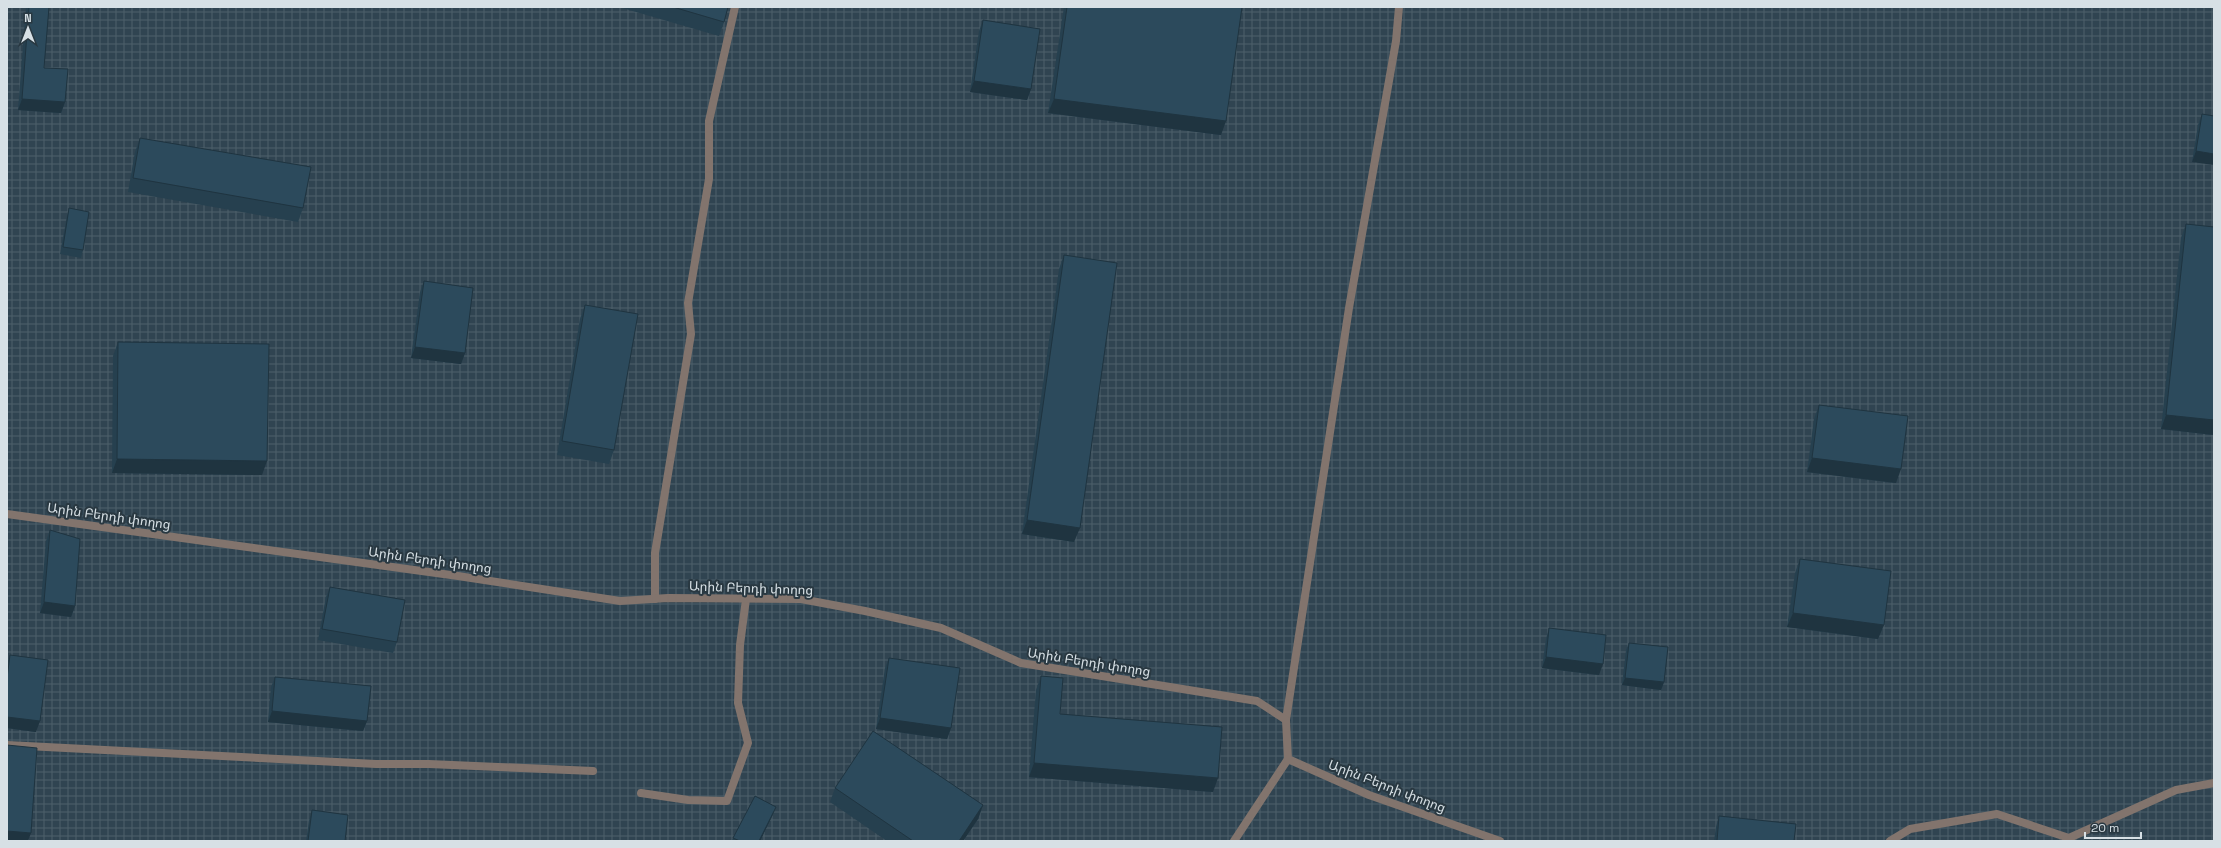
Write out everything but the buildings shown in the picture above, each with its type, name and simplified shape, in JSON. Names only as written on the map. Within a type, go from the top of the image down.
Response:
[{"type":"street","points":[[655,599],[655,553],[691,334],[688,303],[709,179],[709,121],[735,7]]},
{"type":"street","points":[[1234,841],[1288,759],[1286,720],[1349,308],[1396,41],[1399,7]]},
{"type":"street","name":"Արին Բերդի փողոց","points":[[7,514],[458,576],[620,601],[655,599],[801,599],[865,611],[941,628],[1021,663],[1257,701],[1286,720]]},
{"type":"street","points":[[642,792],[688,800],[727,801],[748,743],[738,703],[740,645],[746,599]]},
{"type":"street","points":[[7,744],[376,764],[429,764],[593,770]]},
{"type":"street","name":"Արին Բերդի փողոց","points":[[1288,759],[1369,795],[1500,841]]},
{"type":"street","points":[[1890,841],[1910,829],[1997,814],[2068,838],[2176,790],[2214,783]]},
{"type":"shaded area","points":[[7,7],[2214,7],[2214,841],[7,841]]}]
